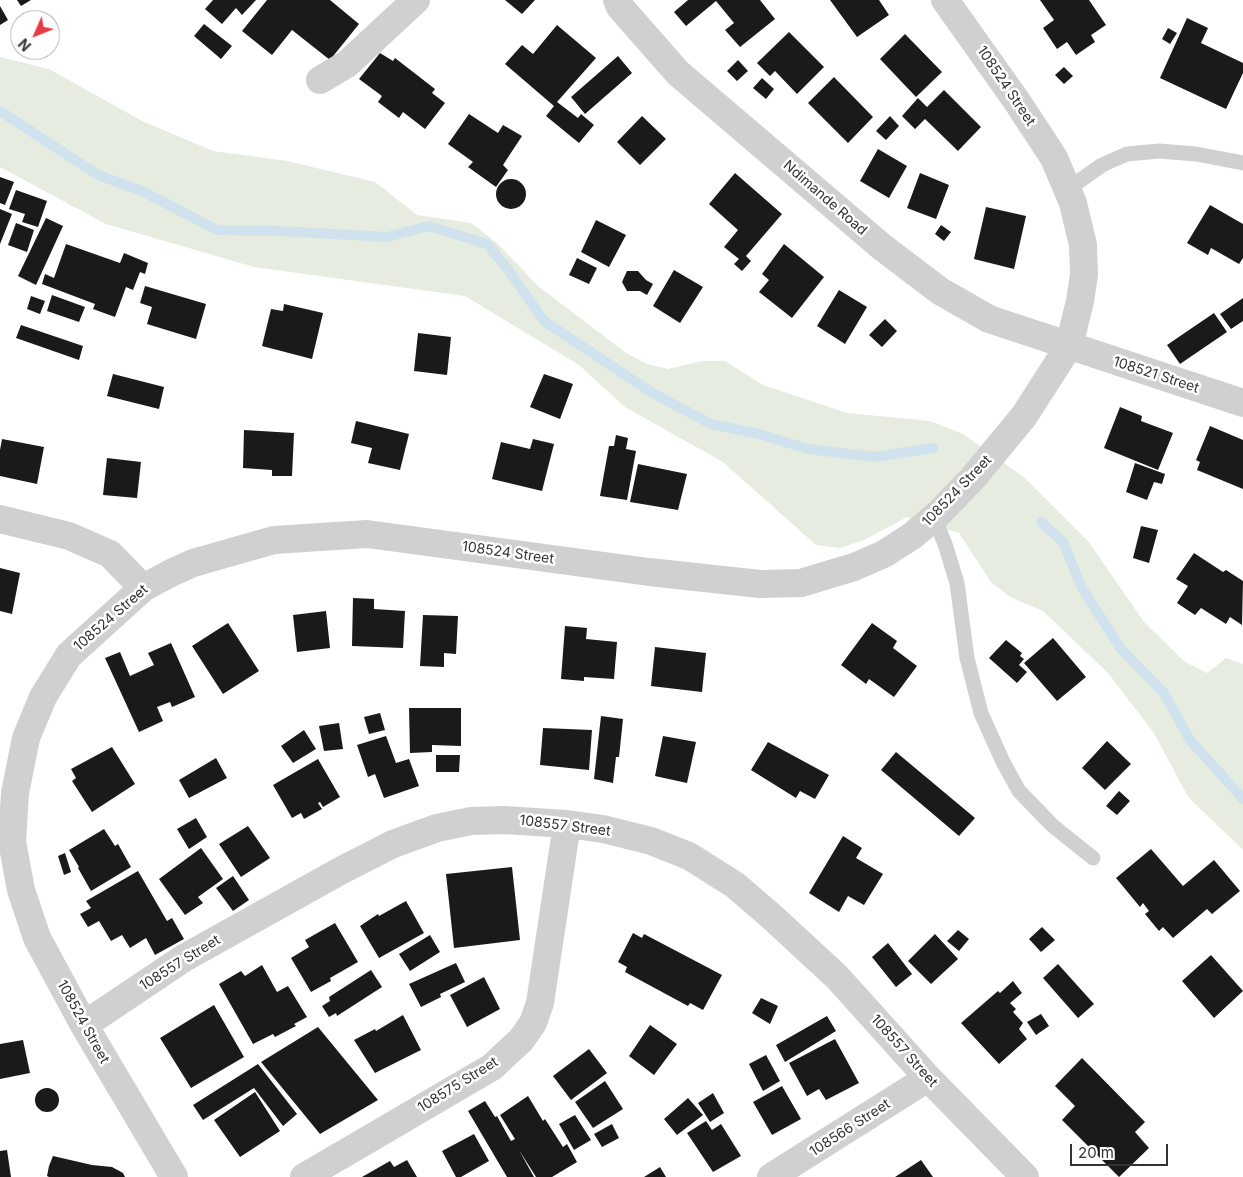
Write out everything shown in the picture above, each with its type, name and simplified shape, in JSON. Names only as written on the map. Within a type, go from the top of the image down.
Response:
[{"type":"street","points":[[320,80],[348,64],[416,0]]},
{"type":"street","name":"Ndimande Road","points":[[616,0],[678,73],[882,247],[940,291],[989,319],[1069,346]]},
{"type":"street","name":"108524 Street","points":[[174,1177],[84,1025],[37,938],[20,890],[12,840],[14,793],[26,738],[43,697],[69,655],[143,588],[171,572],[193,563],[274,540],[367,534],[649,572],[760,584],[801,583],[854,567],[884,554],[912,536],[934,518],[972,479],[1024,416],[1069,346],[1080,302],[1084,275],[1083,245],[1073,202],[1049,150],[945,0]]},
{"type":"street","name":"108521 Street","points":[[1069,346],[1243,404]]},
{"type":"street","points":[[0,519],[69,536],[110,554],[143,588]]},
{"type":"street","name":"108557 Street","points":[[84,1025],[184,958],[342,870],[393,844],[437,828],[471,821],[504,820],[567,824],[603,829],[651,841],[689,856],[735,885],[772,916],[837,977],[928,1078],[1025,1177]]},
{"type":"street","name":"108575 Street","points":[[304,1177],[492,1067],[521,1040],[533,1023],[540,1003],[567,824]]},
{"type":"street","name":"108566 Street","points":[[771,1177],[928,1078]]},
{"type":"lane","points":[[1068,189],[1102,165],[1127,154],[1159,151],[1196,154],[1243,163]]},
{"type":"lane","points":[[934,518],[946,544],[957,583],[967,658],[982,713],[1003,762],[1019,791],[1053,826],[1092,858]]},
{"type":"shaded area","points":[[0,57],[49,69],[142,121],[213,151],[287,161],[375,182],[417,215],[471,223],[498,244],[538,286],[626,353],[647,364],[668,369],[702,361],[725,361],[763,385],[847,413],[930,421],[963,434],[1025,478],[1088,541],[1144,622],[1185,662],[1207,673],[1226,658],[1243,664],[1243,850],[1188,797],[1154,733],[1108,673],[1043,611],[1010,597],[991,582],[959,533],[907,517],[864,540],[840,548],[816,545],[723,462],[625,407],[579,365],[465,296],[254,267],[106,224],[0,167]]},
{"type":"building","points":[[17,0],[31,0],[21,6]]},
{"type":"building","points":[[213,0],[256,0],[242,15],[236,8],[222,24],[205,9]]},
{"type":"building","points":[[267,0],[330,0],[359,24],[330,60],[292,30],[272,55],[242,31]]},
{"type":"building","points":[[505,0],[535,0],[522,14]]},
{"type":"building","points":[[688,0],[760,0],[775,19],[740,47],[725,30],[734,23],[716,1],[686,26],[674,12]]},
{"type":"building","points":[[830,0],[879,0],[889,15],[857,37]]},
{"type":"building","points":[[1040,0],[1089,0],[1106,25],[1091,35],[1095,42],[1076,55],[1067,42],[1057,49],[1043,28],[1054,20]]},
{"type":"building","points":[[0,6],[8,20],[0,25]]},
{"type":"building","points":[[1187,18],[1208,28],[1201,43],[1243,63],[1243,73],[1226,109],[1160,78]]},
{"type":"building","points":[[204,24],[232,46],[221,59],[194,36]]},
{"type":"building","points":[[557,25],[596,58],[557,102],[578,118],[581,114],[594,125],[579,143],[546,116],[554,106],[505,64],[522,45],[533,54]]},
{"type":"building","points":[[1168,28],[1177,33],[1170,44],[1162,39]]},
{"type":"building","points":[[789,32],[824,67],[797,94],[775,71],[770,76],[757,63]]},
{"type":"building","points":[[905,34],[942,72],[916,97],[880,59]]},
{"type":"building","points":[[380,53],[393,61],[395,58],[435,89],[432,93],[445,103],[425,129],[403,112],[399,118],[378,102],[382,96],[359,79]]},
{"type":"building","points":[[618,56],[632,73],[585,114],[571,97]]},
{"type":"building","points":[[738,60],[748,71],[737,81],[727,71]]},
{"type":"building","points":[[1064,67],[1073,76],[1064,84],[1055,75]]},
{"type":"building","points":[[834,77],[873,117],[848,143],[808,103]]},
{"type":"building","points":[[762,78],[774,89],[766,99],[753,88]]},
{"type":"building","points":[[944,90],[981,127],[958,151],[925,119],[915,129],[902,116],[918,98],[927,107]]},
{"type":"building","points":[[469,114],[498,133],[503,125],[522,136],[503,165],[508,170],[496,187],[468,167],[473,162],[448,144]]},
{"type":"building","points":[[642,116],[666,139],[640,165],[617,142]]},
{"type":"building","points":[[890,116],[899,126],[886,140],[876,131]]},
{"type":"building","points":[[878,149],[907,166],[889,198],[860,181]]},
{"type":"building","points":[[735,173],[782,214],[746,256],[751,261],[742,271],[734,264],[739,259],[724,247],[738,230],[709,204]]},
{"type":"building","points":[[920,173],[949,185],[936,219],[907,208]]},
{"type":"building","points":[[0,177],[14,182],[5,205],[0,203]]},
{"type":"building","points":[[511,179],[522,183],[526,194],[522,205],[511,209],[500,205],[496,194],[500,183]]},
{"type":"building","points":[[16,190],[47,201],[38,227],[22,222],[25,214],[9,209]]},
{"type":"building","points":[[1210,205],[1243,224],[1243,258],[1239,264],[1211,248],[1208,255],[1187,243]]},
{"type":"building","points":[[986,207],[1026,216],[1014,269],[974,259]]},
{"type":"building","points":[[0,209],[12,214],[0,244]]},
{"type":"building","points":[[46,218],[63,226],[36,285],[18,276]]},
{"type":"building","points":[[596,220],[626,235],[609,267],[581,252]]},
{"type":"building","points":[[16,223],[34,230],[27,252],[8,245]]},
{"type":"building","points":[[941,225],[951,232],[944,241],[935,234]]},
{"type":"building","points":[[66,244],[120,263],[124,253],[148,263],[145,274],[140,272],[133,290],[126,287],[115,317],[93,309],[95,304],[42,284],[45,274],[54,278]]},
{"type":"building","points":[[784,244],[824,277],[792,318],[759,292],[769,280],[762,274]]},
{"type":"building","points":[[577,258],[597,268],[589,284],[569,275]]},
{"type":"building","points":[[674,270],[703,287],[680,323],[653,306]]},
{"type":"building","points":[[627,271],[638,271],[646,280],[653,284],[647,295],[640,291],[627,291],[622,282]]},
{"type":"building","points":[[145,286],[206,304],[196,339],[147,324],[152,307],[140,303]]},
{"type":"building","points":[[839,290],[867,307],[845,344],[817,326]]},
{"type":"building","points":[[52,295],[85,307],[79,322],[47,311]]},
{"type":"building","points":[[31,296],[45,301],[40,314],[27,309]]},
{"type":"building","points":[[1243,298],[1243,321],[1231,329],[1220,314]]},
{"type":"building","points":[[284,304],[323,313],[312,359],[262,346],[271,309],[283,311]]},
{"type":"building","points":[[1214,313],[1227,332],[1180,364],[1167,345]]},
{"type":"building","points":[[885,319],[897,331],[882,347],[869,335]]},
{"type":"building","points":[[21,325],[83,346],[79,360],[16,338]]},
{"type":"building","points":[[418,333],[451,337],[447,375],[414,371]]},
{"type":"building","points":[[113,374],[164,387],[159,409],[107,396]]},
{"type":"building","points":[[544,374],[573,384],[560,419],[530,407]]},
{"type":"building","points":[[1120,407],[1142,416],[1141,421],[1173,433],[1158,470],[1104,448]]},
{"type":"building","points":[[356,421],[409,434],[400,470],[368,463],[372,448],[351,443]]},
{"type":"building","points":[[1210,426],[1243,440],[1243,489],[1197,470],[1200,462],[1196,460]]},
{"type":"building","points":[[244,430],[294,433],[292,476],[272,476],[272,470],[243,468]]},
{"type":"building","points":[[616,435],[628,438],[626,449],[636,451],[627,500],[600,496],[609,446],[614,446]]},
{"type":"building","points":[[2,439],[44,447],[37,484],[0,476]]},
{"type":"building","points":[[533,439],[554,444],[542,491],[492,479],[501,442],[530,449]]},
{"type":"building","points":[[107,458],[141,462],[137,498],[103,495]]},
{"type":"building","points":[[1135,463],[1165,474],[1162,484],[1154,482],[1147,500],[1126,492]]},
{"type":"building","points":[[638,464],[687,474],[678,510],[630,502]]},
{"type":"building","points":[[1141,526],[1158,530],[1149,563],[1133,558]]},
{"type":"building","points":[[1194,553],[1223,572],[1226,570],[1243,581],[1242,625],[1230,617],[1226,624],[1201,608],[1195,615],[1177,603],[1188,586],[1176,579]]},
{"type":"building","points":[[0,568],[20,573],[12,614],[0,611]]},
{"type":"building","points":[[353,598],[374,599],[374,609],[405,611],[403,648],[352,646]]},
{"type":"building","points":[[326,611],[330,648],[297,652],[293,615]]},
{"type":"building","points":[[423,615],[458,616],[456,654],[444,653],[444,667],[420,666]]},
{"type":"building","points":[[228,623],[259,671],[223,694],[192,646]]},
{"type":"building","points":[[872,623],[897,641],[893,648],[917,666],[894,697],[869,679],[866,684],[841,665]]},
{"type":"building","points":[[565,626],[587,628],[586,639],[617,642],[614,679],[584,677],[584,681],[561,679]]},
{"type":"building","points":[[1053,638],[1086,677],[1057,701],[1024,663]]},
{"type":"building","points":[[1006,640],[1022,653],[1020,656],[1024,659],[1019,665],[1027,672],[1017,683],[989,658]]},
{"type":"building","points":[[171,643],[195,697],[172,707],[170,702],[157,707],[163,721],[139,732],[105,658],[120,652],[130,676],[154,665],[148,653]]},
{"type":"building","points":[[655,647],[706,653],[702,692],[651,686]]},
{"type":"building","points":[[409,708],[461,708],[461,746],[432,745],[432,752],[410,753]]},
{"type":"building","points":[[380,713],[385,730],[369,734],[364,717]]},
{"type":"building","points":[[601,716],[623,719],[619,757],[616,757],[613,783],[594,779]]},
{"type":"building","points":[[339,723],[343,749],[324,751],[319,726]]},
{"type":"building","points":[[543,728],[592,730],[589,770],[540,765]]},
{"type":"building","points":[[304,730],[316,749],[293,763],[281,746]]},
{"type":"building","points":[[386,736],[396,763],[409,759],[419,786],[384,798],[375,774],[368,777],[357,745]]},
{"type":"building","points":[[663,736],[696,742],[687,783],[655,776]]},
{"type":"building","points":[[1107,741],[1131,764],[1105,790],[1082,768]]},
{"type":"building","points":[[768,742],[829,775],[815,799],[800,791],[796,798],[751,770]]},
{"type":"building","points":[[112,747],[135,784],[92,812],[72,781],[76,778],[71,769]]},
{"type":"building","points":[[896,752],[975,818],[959,836],[881,770]]},
{"type":"building","points":[[436,755],[460,755],[459,772],[436,772]]},
{"type":"building","points":[[216,758],[227,778],[189,798],[179,780]]},
{"type":"building","points":[[318,759],[340,797],[323,807],[320,802],[318,803],[322,809],[304,819],[301,813],[292,818],[273,785]]},
{"type":"building","points":[[1119,791],[1130,801],[1117,815],[1106,806]]},
{"type":"building","points":[[196,818],[207,837],[189,849],[177,829]]},
{"type":"building","points":[[248,826],[270,858],[241,877],[219,844]]},
{"type":"building","points":[[104,829],[115,846],[118,844],[131,867],[91,891],[69,850]]},
{"type":"building","points":[[843,836],[862,848],[856,858],[883,874],[864,905],[848,896],[839,912],[809,893]]},
{"type":"building","points":[[201,848],[223,879],[198,897],[203,903],[185,915],[159,879]]},
{"type":"building","points":[[1151,849],[1183,886],[1214,860],[1240,891],[1212,914],[1207,909],[1173,938],[1163,927],[1159,931],[1145,914],[1149,911],[1143,903],[1140,907],[1116,878]]},
{"type":"building","points":[[65,853],[71,872],[64,875],[58,856]]},
{"type":"building","points":[[512,867],[520,940],[454,948],[446,874]]},
{"type":"building","points":[[138,871],[167,921],[172,918],[184,939],[155,955],[146,938],[130,948],[122,935],[111,941],[99,921],[88,927],[80,914],[91,908],[86,901]]},
{"type":"building","points":[[233,876],[249,900],[233,911],[216,888]]},
{"type":"building","points":[[406,901],[424,933],[379,958],[360,926],[378,914],[379,916]]},
{"type":"building","points":[[335,923],[358,962],[330,978],[331,981],[311,992],[291,958],[309,947],[305,940]]},
{"type":"building","points":[[1042,927],[1055,940],[1041,952],[1029,939]]},
{"type":"building","points":[[958,930],[969,939],[959,951],[947,941]]},
{"type":"building","points":[[633,933],[642,938],[644,934],[722,975],[703,1010],[690,1003],[688,1006],[625,972],[627,967],[618,962]]},
{"type":"building","points":[[935,934],[958,959],[931,984],[908,961]]},
{"type":"building","points":[[430,935],[440,952],[410,971],[399,954]]},
{"type":"building","points":[[888,943],[912,974],[896,987],[872,957]]},
{"type":"building","points":[[1211,955],[1243,991],[1214,1018],[1182,981]]},
{"type":"building","points":[[456,963],[465,982],[440,994],[441,997],[421,1007],[409,984]]},
{"type":"building","points":[[1058,964],[1094,1004],[1078,1018],[1043,978]]},
{"type":"building","points":[[262,965],[277,992],[288,986],[307,1017],[294,1024],[296,1026],[275,1037],[273,1034],[253,1044],[219,984],[241,971],[245,976]]},
{"type":"building","points":[[371,970],[382,987],[337,1016],[336,1013],[329,1017],[322,1006],[330,1001],[329,997]]},
{"type":"building","points":[[484,977],[500,1009],[467,1027],[450,995]]},
{"type":"building","points":[[1013,981],[1022,993],[1010,1003],[1016,1009],[1013,1012],[1023,1023],[1019,1029],[1027,1039],[999,1064],[961,1023],[998,991],[1000,993]]},
{"type":"building","points":[[761,998],[778,1006],[770,1024],[752,1013]]},
{"type":"building","points":[[214,1005],[244,1057],[191,1088],[160,1038]]},
{"type":"building","points":[[1041,1014],[1049,1026],[1036,1035],[1027,1022]]},
{"type":"building","points":[[403,1015],[421,1050],[375,1073],[354,1040],[375,1029],[376,1031]]},
{"type":"building","points":[[827,1016],[836,1031],[785,1062],[776,1045]]},
{"type":"building","points":[[650,1025],[677,1044],[654,1075],[629,1056]]},
{"type":"building","points":[[318,1027],[378,1100],[320,1134],[261,1062]]},
{"type":"building","points":[[835,1039],[859,1083],[826,1100],[819,1089],[807,1096],[789,1063]]},
{"type":"building","points":[[23,1040],[30,1073],[0,1079],[0,1044]]},
{"type":"building","points":[[589,1049],[607,1073],[571,1100],[553,1076]]},
{"type":"building","points":[[766,1055],[780,1081],[763,1091],[749,1064]]},
{"type":"building","points":[[1082,1058],[1145,1122],[1135,1132],[1149,1148],[1119,1177],[1062,1120],[1075,1106],[1055,1086]]},
{"type":"building","points":[[258,1064],[297,1114],[283,1126],[254,1088],[203,1120],[193,1105]]},
{"type":"building","points":[[605,1081],[623,1109],[593,1128],[575,1102]]},
{"type":"building","points":[[782,1086],[801,1119],[772,1135],[753,1102]]},
{"type":"building","points":[[47,1088],[55,1092],[59,1100],[55,1108],[47,1112],[39,1108],[35,1100],[39,1092]]},
{"type":"building","points":[[255,1092],[280,1131],[240,1157],[214,1120]]},
{"type":"building","points":[[713,1093],[724,1113],[710,1122],[698,1103]]},
{"type":"building","points":[[528,1096],[543,1121],[545,1119],[563,1147],[567,1144],[577,1162],[552,1177],[536,1177],[519,1150],[534,1177],[507,1177],[468,1111],[485,1101],[495,1117],[497,1116],[511,1141],[515,1139],[500,1115]]},
{"type":"building","points":[[688,1098],[703,1115],[677,1135],[664,1119]]},
{"type":"building","points":[[575,1115],[591,1140],[574,1150],[559,1124]]},
{"type":"building","points":[[706,1121],[712,1130],[721,1124],[741,1156],[713,1172],[687,1133]]},
{"type":"building","points":[[612,1124],[619,1138],[602,1147],[594,1134]]},
{"type":"building","points":[[474,1134],[489,1161],[461,1177],[456,1177],[442,1151]]},
{"type":"building","points":[[7,1150],[11,1177],[0,1177],[0,1151]]},
{"type":"building","points":[[53,1156],[92,1165],[112,1167],[123,1173],[125,1177],[49,1177],[47,1176]]},
{"type":"building","points":[[407,1160],[417,1177],[362,1177],[390,1161],[394,1167]]},
{"type":"building","points":[[921,1160],[933,1177],[895,1177]]},
{"type":"building","points":[[660,1167],[666,1177],[644,1177]]},
{"type":"waterway","points":[[0,111],[98,175],[142,191],[217,230],[279,231],[387,237],[429,226],[487,244],[509,271],[544,321],[654,394],[711,424],[759,434],[808,449],[874,457],[933,448]]},
{"type":"waterway","points":[[1041,522],[1063,542],[1082,588],[1121,649],[1164,693],[1190,740],[1243,799]]}]
